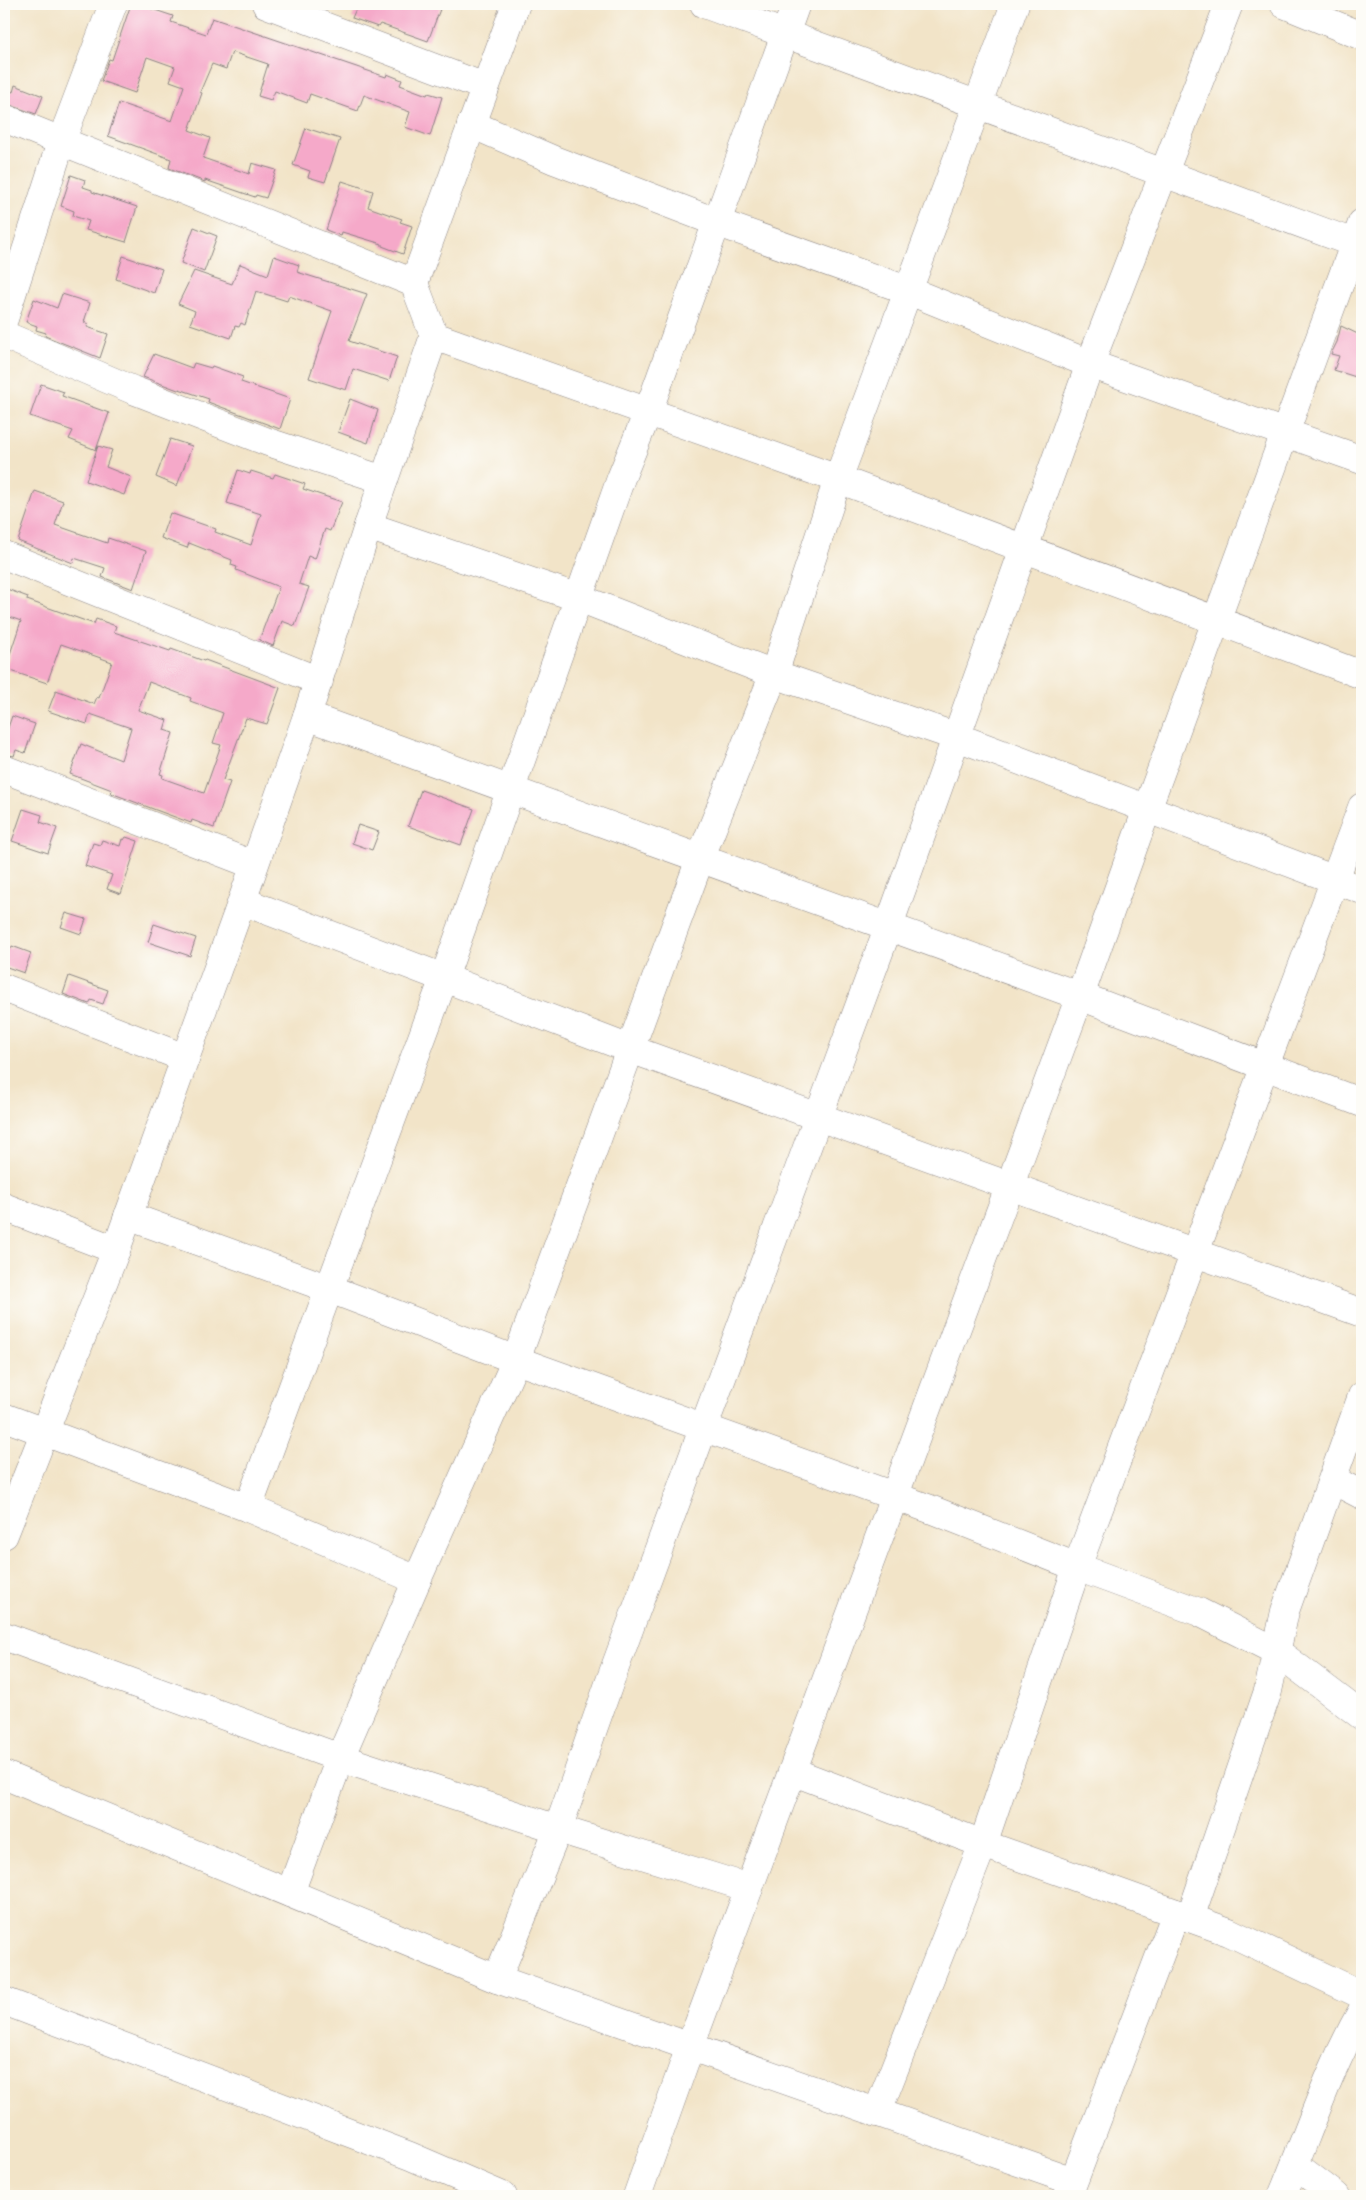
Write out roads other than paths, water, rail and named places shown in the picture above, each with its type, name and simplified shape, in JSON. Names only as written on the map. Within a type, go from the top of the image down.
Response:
[{"type":"street","points":[[4,319],[61,142],[113,4]]},
{"type":"street","points":[[266,4],[484,87]]},
{"type":"street","points":[[4,1535],[116,1250],[319,681],[368,526],[434,336],[414,283],[484,87],[516,4]]},
{"type":"street","points":[[637,2196],[690,2047],[794,1772],[1080,996],[1146,809],[1285,433],[1360,238],[1163,174],[704,4]]},
{"type":"street","points":[[248,1508],[444,978],[621,478],[648,412],[796,4]]},
{"type":"street","points":[[290,1893],[340,1758],[417,1580],[516,1360],[700,859],[774,674],[838,479],[1014,4]]},
{"type":"street","points":[[497,1979],[558,1829],[704,1427],[820,1116],[1090,364],[1229,4]]},
{"type":"street","points":[[1284,4],[1362,36]]},
{"type":"street","points":[[4,118],[414,283]]},
{"type":"street","points":[[471,124],[554,160],[716,222],[907,290],[1090,364],[1362,460]]},
{"type":"street","points":[[4,336],[133,390],[259,438],[384,480]]},
{"type":"street","points":[[434,336],[838,479],[1362,675]]},
{"type":"street","points":[[368,526],[578,598],[774,674],[957,737],[1362,890]]},
{"type":"street","points":[[4,555],[319,681]]},
{"type":"street","points":[[307,716],[1080,996],[1362,1103]]},
{"type":"street","points":[[4,769],[254,865]]},
{"type":"street","points":[[877,2113],[983,1844],[1077,1567],[1197,1252],[1362,807]]},
{"type":"street","points":[[242,901],[630,1049],[1362,1312]]},
{"type":"street","points":[[4,988],[185,1058]]},
{"type":"street","points":[[4,1208],[116,1250]]},
{"type":"street","points":[[128,1216],[330,1289],[516,1360],[895,1498],[930,1509],[1077,1567],[1199,1612],[1276,1651],[1362,1716]]},
{"type":"street","points":[[4,1775],[497,1979],[877,2113],[1071,2188],[1183,1915],[1268,1691],[1285,1611],[1362,1396]]},
{"type":"street","points":[[4,1417],[248,1508],[417,1580]]},
{"type":"street","points":[[1333,1480],[1362,1495]]},
{"type":"street","points":[[4,1636],[340,1758],[558,1829],[749,1888]]},
{"type":"street","points":[[794,1772],[983,1844],[1229,1932],[1362,1995]]},
{"type":"street","points":[[4,2001],[410,2156],[503,2196]]},
{"type":"street","points":[[1282,2196],[1322,2096],[1362,2011]]},
{"type":"street","points":[[1295,2165],[1336,2196]]}]
